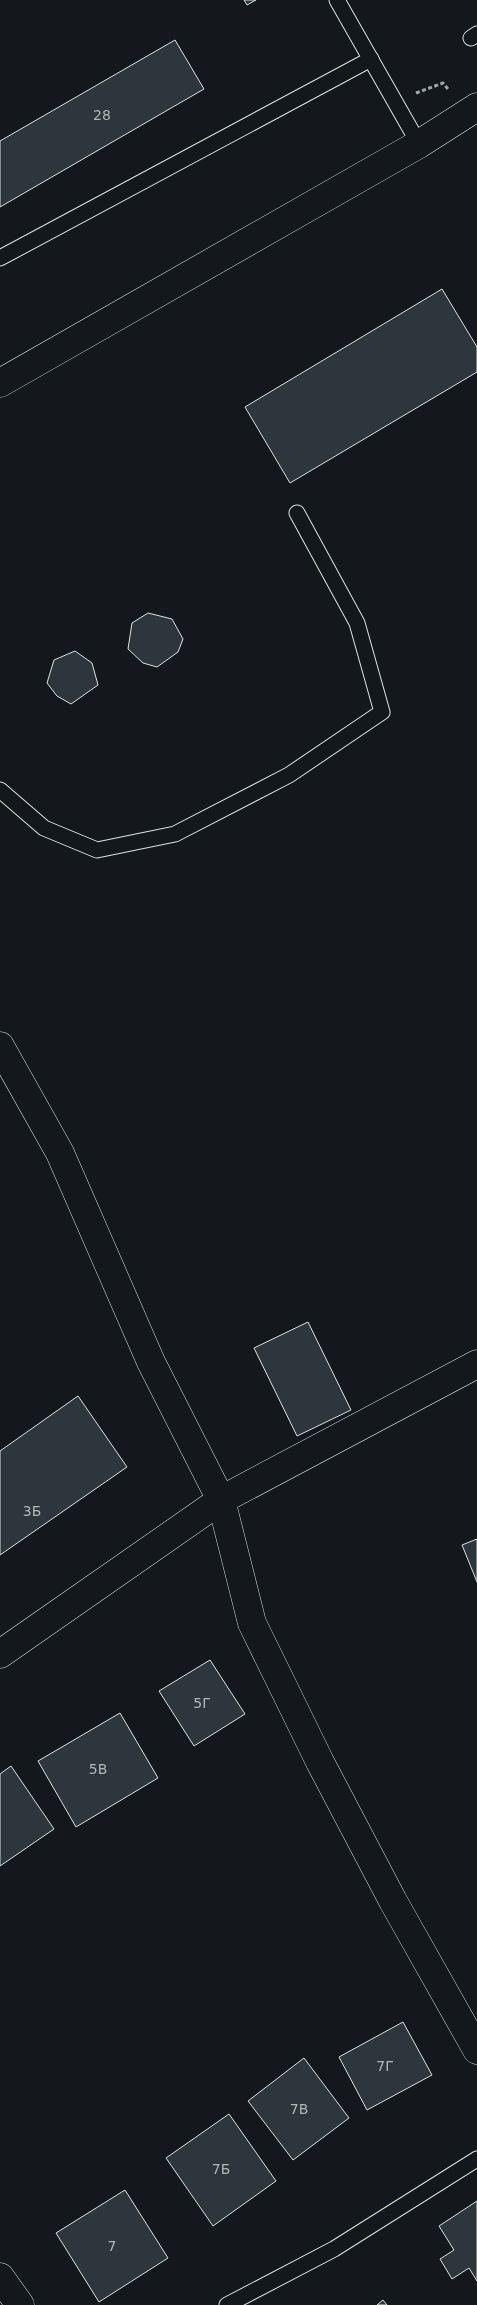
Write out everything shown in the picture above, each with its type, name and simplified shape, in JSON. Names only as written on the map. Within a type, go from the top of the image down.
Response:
[{"type":"street","points":[[0,383],[419,144],[477,107]]},
{"type":"street","points":[[0,1046],[60,1153],[151,1362],[221,1500],[252,1623],[320,1762],[393,1901],[477,2050]]},
{"type":"street","points":[[0,1654],[221,1500],[477,1364]]},
{"type":"street","points":[[0,2278],[20,2305]]},
{"type":"lane","points":[[337,0],[419,144]]},
{"type":"lane","points":[[0,258],[372,59]]},
{"type":"lane","points":[[0,790],[44,828],[97,850],[132,843],[175,834],[280,780],[382,712],[357,623],[297,513]]},
{"type":"lane","points":[[227,2305],[334,2249],[477,2159]]},
{"type":"building","points":[[244,0],[256,0],[247,5]]},
{"type":"building","points":[[175,40],[204,89],[0,207],[0,141]]},
{"type":"building","points":[[442,289],[477,347],[477,372],[290,483],[245,407]]},
{"type":"building","points":[[148,613],[172,619],[183,639],[178,652],[157,667],[143,663],[128,649],[132,623]]},
{"type":"building","points":[[75,651],[92,663],[98,685],[71,704],[57,696],[47,683],[54,660]]},
{"type":"building","points":[[308,1322],[351,1410],[297,1436],[254,1348]]},
{"type":"building","points":[[78,1396],[127,1467],[0,1555],[0,1451]]},
{"type":"building","points":[[477,1539],[477,1582],[462,1545]]},
{"type":"building","points":[[210,1660],[245,1714],[194,1746],[159,1691]]},
{"type":"building","points":[[120,1713],[158,1778],[76,1827],[38,1761]]},
{"type":"building","points":[[11,1766],[54,1829],[0,1866],[0,1774]]},
{"type":"building","points":[[403,2022],[432,2075],[367,2110],[339,2057]]},
{"type":"building","points":[[304,2058],[349,2118],[293,2160],[248,2101]]},
{"type":"building","points":[[229,2114],[276,2181],[213,2226],[166,2158]]},
{"type":"building","points":[[125,2190],[168,2258],[99,2302],[56,2233]]},
{"type":"building","points":[[477,2201],[477,2281],[469,2268],[452,2279],[440,2259],[454,2250],[439,2226]]},
{"type":"building","points":[[383,2300],[387,2305],[377,2305]]}]
